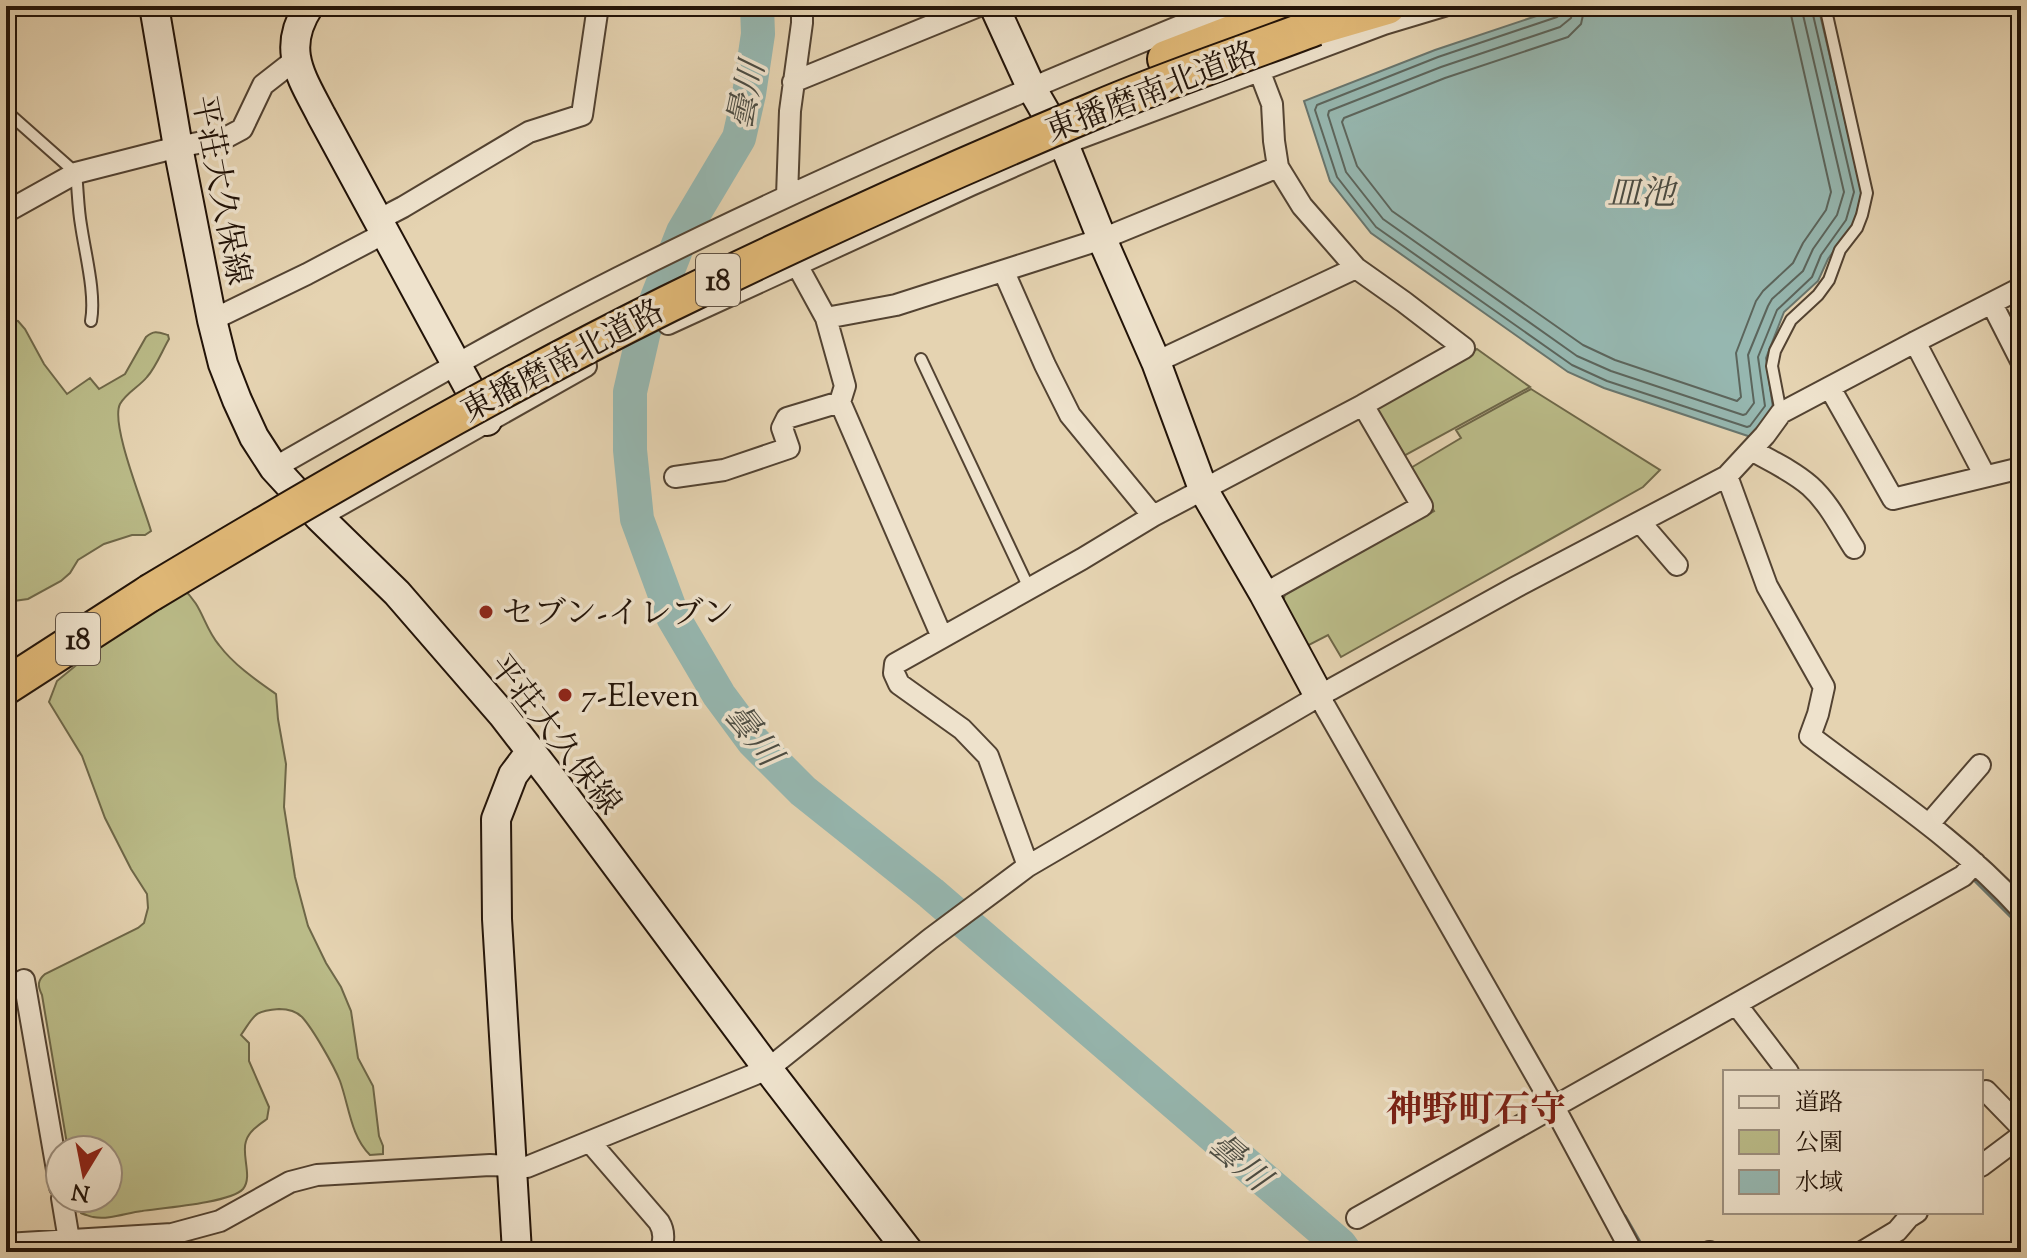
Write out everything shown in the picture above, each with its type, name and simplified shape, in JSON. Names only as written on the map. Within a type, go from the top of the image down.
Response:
[{"type":"highway","name":"18","points":[[1166,59],[1279,6]]},
{"type":"highway","name":"東播磨南北道路","points":[[6,686],[278,495],[538,350],[641,297],[806,218],[1166,59],[1310,17],[1372,6]]},
{"type":"highway","name":"18","points":[[1310,17],[1387,6]]},
{"type":"highway","name":"東播磨南北道路","points":[[6,659],[293,507],[542,369],[694,292],[805,238],[1310,17]]},
{"type":"street","name":"平荘大久保線","points":[[154,6],[212,320],[223,364],[254,437],[274,468],[397,593],[502,714],[909,1252]]},
{"type":"street","points":[[309,6],[298,26],[295,60],[321,115],[487,421]]},
{"type":"street","points":[[212,320],[307,274],[382,227],[403,207],[529,132],[582,115],[598,6]]},
{"type":"street","points":[[787,196],[793,82],[802,6]]},
{"type":"street","points":[[793,82],[979,6]]},
{"type":"street","points":[[994,6],[1031,87],[1064,144],[1156,362],[1203,489],[1554,1107],[1632,1252]]},
{"type":"street","points":[[319,517],[594,361],[677,319],[971,185],[1064,144],[1259,70],[1384,24],[1444,6]]},
{"type":"street","points":[[274,468],[456,364],[617,279],[787,196],[1031,87],[1225,7]]},
{"type":"street","points":[[6,212],[76,173],[227,137],[242,129],[263,85],[295,60]]},
{"type":"street","points":[[1028,866],[988,756],[962,729],[899,684],[894,673],[895,664],[1153,516],[1464,348],[1356,268],[1302,206],[1278,167],[1272,104],[1259,70]]},
{"type":"street","points":[[826,318],[896,305],[1004,272],[1102,239],[1278,167]]},
{"type":"street","points":[[797,265],[826,318],[845,386],[840,402],[942,637]]},
{"type":"street","points":[[1156,362],[1356,268]]},
{"type":"street","points":[[1004,272],[1070,415],[1153,516]]},
{"type":"street","points":[[6,1244],[172,1234],[220,1221],[290,1182],[317,1175],[398,1169],[527,1167],[768,1069],[930,939],[1028,866],[1319,696],[1516,587],[1727,476],[1781,413],[2021,288]]},
{"type":"street","points":[[1992,304],[2021,361]]},
{"type":"street","points":[[1915,342],[1985,476]]},
{"type":"street","points":[[1830,388],[1893,499],[2021,468]]},
{"type":"street","points":[[675,477],[724,470],[789,448],[782,428],[787,418],[840,402]]},
{"type":"street","points":[[1264,594],[1422,506],[1363,405]]},
{"type":"street","points":[[1751,450],[1810,486],[1823,500],[1854,548]]},
{"type":"street","points":[[1727,476],[1767,586],[1824,687],[1810,736],[1929,824],[1975,863],[2021,909]]},
{"type":"street","points":[[1640,522],[1677,565]]},
{"type":"street","points":[[517,1252],[497,919],[496,819],[513,775],[531,751]]},
{"type":"street","points":[[1929,824],[1980,765]]},
{"type":"street","points":[[1357,1218],[1963,876],[1975,863]]},
{"type":"street","points":[[6,990],[24,980],[51,1134]]},
{"type":"street","points":[[1736,1004],[1786,1070]]},
{"type":"street","points":[[1986,1091],[2021,1127]]},
{"type":"street","points":[[1983,1160],[2021,1136]]},
{"type":"street","points":[[590,1142],[659,1222],[663,1229],[660,1252]]},
{"type":"street","points":[[65,1214],[69,1240]]},
{"type":"street","points":[[1862,1252],[1897,1231],[1910,1214]]},
{"type":"lane","points":[[1781,413],[1772,366],[1775,351],[1791,320],[1829,280],[1840,250],[1857,228],[1867,193],[1825,6]]},
{"type":"lane","points":[[6,111],[76,173],[78,208],[90,279],[91,321]]},
{"type":"lane","points":[[921,359],[1029,588]]},
{"type":"green space","points":[[18,321],[25,329],[44,364],[67,394],[90,378],[99,389],[125,374],[151,333],[168,335],[169,339],[144,381],[120,404],[118,414],[129,466],[151,531],[104,544],[78,560],[61,581],[28,599],[6,602],[6,323]]},
{"type":"green space","points":[[1477,349],[1530,387],[1402,457],[1377,414],[1379,403]]},
{"type":"green space","points":[[1531,389],[1660,470],[1643,487],[1341,657],[1328,635],[1307,646],[1283,604],[1285,593],[1434,511],[1409,469],[1461,438],[1456,430]]},
{"type":"green space","points":[[182,588],[194,601],[225,652],[276,694],[286,764],[284,807],[295,877],[308,926],[351,1011],[358,1058],[373,1086],[383,1154],[370,1155],[364,1148],[351,1121],[337,1074],[302,1017],[285,1009],[264,1011],[252,1019],[241,1035],[249,1043],[249,1061],[269,1107],[267,1119],[247,1137],[247,1178],[243,1189],[211,1201],[111,1217],[84,1214],[124,1214],[124,1134],[65,1134],[39,983],[45,974],[138,928],[144,923],[148,908],[147,894],[105,818],[82,756],[49,702],[57,681],[113,635]]},
{"type":"water","name":"皿池","points":[[1566,6],[1818,6],[1862,192],[1854,223],[1828,259],[1818,281],[1784,312],[1766,358],[1773,408],[1751,437],[1604,388],[1568,372],[1371,233],[1330,181],[1304,101],[1435,50]]},
{"type":"waterway","name":"曇川","points":[[757,6],[758,34],[739,138],[683,232],[644,331],[630,392],[630,450],[637,519],[673,617],[719,695],[753,741],[803,791],[931,893],[1345,1252]]},
{"type":"waterway","points":[[1971,875],[2021,925]]},
{"type":"waterway","points":[[1624,1217],[1644,1252]]},
{"type":"place","name":"セブン-イレブン","points":[[486,612]]},
{"type":"place","name":"7-Eleven","points":[[565,695]]},
{"type":"district","name":"神野町石守","points":[[1476,1108]]}]
